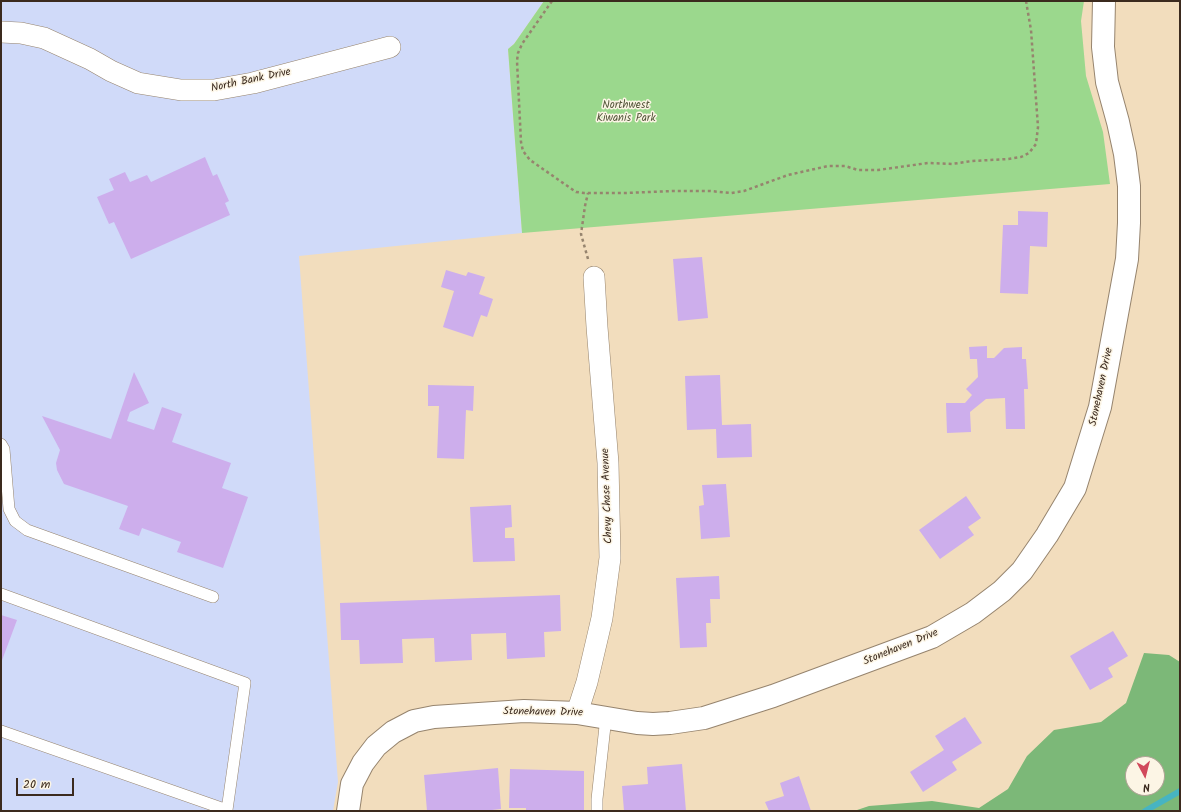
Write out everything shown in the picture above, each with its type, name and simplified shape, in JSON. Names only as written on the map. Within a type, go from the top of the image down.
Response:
[{"type":"street","name":"Stonehaven Drive","points":[[348,811],[352,784],[363,763],[376,746],[393,732],[414,722],[434,717],[517,711],[576,713],[637,723],[653,724],[704,718],[773,696],[932,637],[973,613],[1002,591],[1022,570],[1043,541],[1075,488],[1100,407],[1127,259],[1129,186],[1126,154],[1107,82],[1104,61],[1104,1]]},
{"type":"street","name":"North Bank Drive","points":[[1,32],[21,33],[44,38],[138,83],[181,90],[214,90],[253,82],[390,47]]},
{"type":"street","name":"Chevy Chase Avenue","points":[[576,713],[587,682],[602,618],[610,558],[608,463],[594,277]]},
{"type":"lane","points":[[1,444],[4,449],[9,509],[15,521],[27,530],[213,597]]},
{"type":"lane","points":[[1,594],[245,683],[227,810],[1,731]]},
{"type":"lane","points":[[597,811],[606,717]]},
{"type":"path","points":[[552,1],[522,44],[518,53],[517,61],[521,142],[523,151],[530,160],[576,192],[588,193],[674,191],[710,191],[731,193],[744,191],[788,175],[828,166],[845,166],[858,170],[878,170],[928,163],[952,164],[972,160],[1008,159],[1021,157],[1029,153],[1036,144],[1038,127],[1032,30],[1026,1]]},
{"type":"path","points":[[588,193],[581,234],[594,277]]},
{"type":"shaded area","points":[[1,1],[544,1],[514,44],[508,49],[522,233],[299,256],[338,782],[333,811],[1,811]]},
{"type":"green space","name":"Northwest Kiwanis Park","points":[[544,1],[1084,1],[1081,21],[1086,76],[1103,132],[1110,184],[522,233],[508,49],[514,44]]},
{"type":"green space","points":[[1144,653],[1169,655],[1180,662],[1180,811],[854,811],[869,806],[932,801],[979,808],[1008,789],[1027,756],[1054,730],[1101,722],[1126,703]]},
{"type":"building","points":[[205,157],[213,176],[217,174],[229,201],[225,203],[230,215],[131,259],[114,222],[109,224],[97,197],[114,190],[109,179],[125,172],[130,182],[147,175],[151,182]]},
{"type":"building","points":[[1018,211],[1048,212],[1047,247],[1030,246],[1028,294],[1000,293],[1003,225],[1018,225]]},
{"type":"building","points":[[702,257],[708,318],[678,321],[673,259]]},
{"type":"building","points":[[446,270],[466,276],[468,272],[485,277],[479,294],[493,299],[487,317],[481,315],[473,337],[443,327],[454,291],[441,287]]},
{"type":"building","points":[[987,346],[987,358],[994,358],[1004,348],[1022,347],[1022,359],[1026,359],[1028,389],[1024,389],[1025,429],[1006,429],[1005,398],[986,399],[970,412],[971,432],[947,433],[946,403],[965,403],[972,395],[966,389],[978,377],[977,359],[970,359],[969,347]]},
{"type":"building","points":[[134,372],[149,403],[130,412],[127,421],[154,430],[162,407],[182,414],[172,442],[231,463],[222,488],[248,497],[223,568],[177,552],[181,542],[142,528],[139,536],[119,529],[128,506],[64,484],[57,470],[56,463],[60,450],[42,416],[111,439]]},
{"type":"building","points":[[720,375],[722,425],[751,424],[752,457],[717,458],[716,429],[687,430],[685,376]]},
{"type":"building","points":[[428,385],[474,386],[473,411],[466,410],[464,459],[437,458],[439,406],[428,406]]},
{"type":"building","points":[[726,484],[730,537],[701,539],[699,506],[704,505],[702,485]]},
{"type":"building","points":[[966,496],[981,518],[968,527],[974,535],[940,559],[919,530]]},
{"type":"building","points":[[511,505],[512,527],[505,528],[505,538],[514,538],[515,561],[473,562],[470,507]]},
{"type":"building","points":[[719,576],[720,599],[710,599],[711,623],[706,623],[707,647],[680,648],[676,578]]},
{"type":"building","points":[[560,595],[561,631],[544,632],[545,657],[507,659],[506,633],[471,634],[472,660],[435,662],[434,638],[402,639],[403,663],[360,664],[359,640],[341,640],[340,603]]},
{"type":"building","points":[[1,615],[17,620],[1,663]]},
{"type":"building","points":[[1113,631],[1128,656],[1108,668],[1113,677],[1090,690],[1070,656]]},
{"type":"building","points":[[965,717],[982,743],[952,762],[957,770],[923,792],[910,772],[944,750],[935,736]]},
{"type":"building","points":[[682,764],[686,811],[624,811],[622,786],[648,784],[647,767]]},
{"type":"building","points":[[498,768],[501,809],[483,811],[427,811],[424,775]]},
{"type":"building","points":[[510,769],[584,771],[584,811],[526,811],[526,808],[509,808]]},
{"type":"building","points":[[799,776],[811,811],[769,811],[765,802],[784,796],[780,783]]},
{"type":"waterway","points":[[1145,811],[1180,791]]}]
